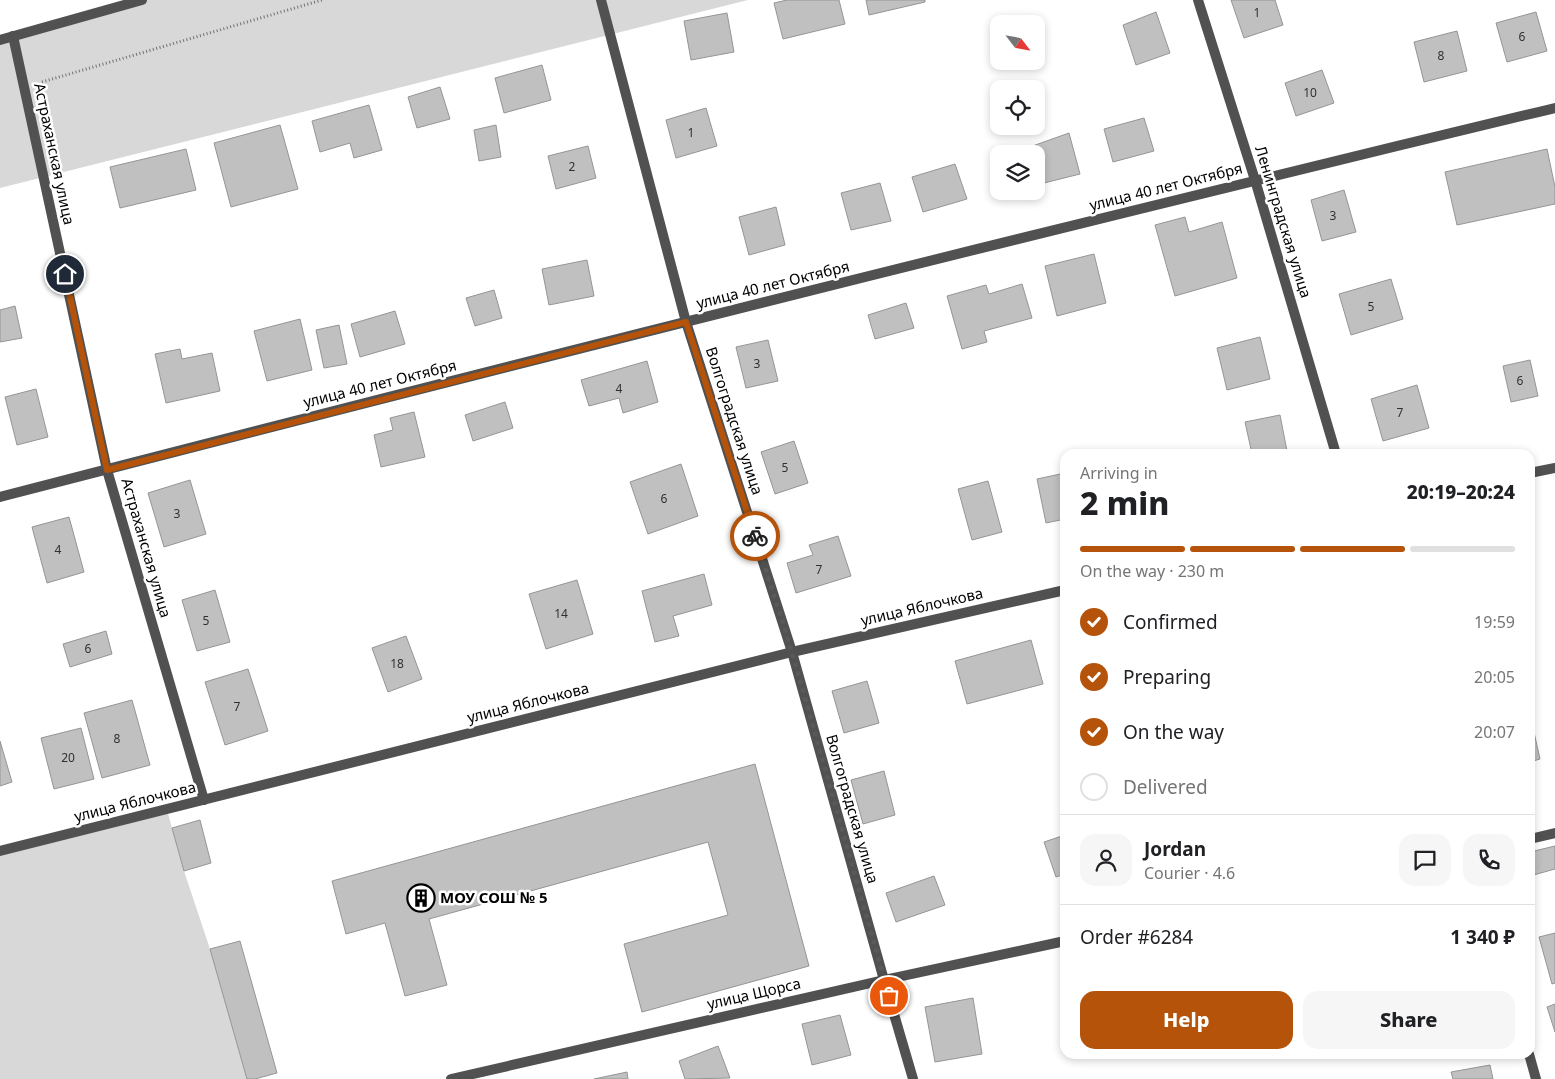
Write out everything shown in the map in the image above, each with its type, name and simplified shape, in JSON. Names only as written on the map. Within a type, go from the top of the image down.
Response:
[{"type":"street","points":[[0,40],[142,0]]},
{"type":"street","name":"Волгоградская улица","points":[[601,0],[686,322],[792,652],[913,1079]]},
{"type":"street","name":"Ленинградская улица","points":[[1198,0],[1256,180],[1335,449]]},
{"type":"street","name":"Астраханская улица","points":[[13,36],[107,470],[204,800]]},
{"type":"street","name":"улица 40 лет Октября","points":[[0,497],[686,322],[1256,180],[1555,108]]},
{"type":"street","points":[[1535,472],[1555,468]]},
{"type":"street","name":"улица Яблочкова","points":[[0,851],[792,652],[1060,591]]},
{"type":"street","points":[[1535,838],[1555,833]]},
{"type":"street","name":"улица Щорса","points":[[451,1079],[884,980],[1060,942]]},
{"type":"street","points":[[1530,1059],[1536,1079]]},
{"type":"path","points":[[24,87],[322,0]]},
{"type":"shaded area","points":[[142,0],[748,0],[0,188],[0,40]]},
{"type":"shaded area","points":[[167,810],[184,871],[210,949],[247,1079],[0,1079],[0,851]]},
{"type":"building","points":[[787,0],[839,0],[845,24],[783,39],[774,3]]},
{"type":"building","points":[[866,0],[925,0],[925,2],[869,15]]},
{"type":"building","points":[[1231,0],[1275,0],[1283,25],[1244,38]]},
{"type":"building","points":[[1156,12],[1170,53],[1136,65],[1123,25]]},
{"type":"building","points":[[1536,12],[1547,51],[1507,62],[1496,23]]},
{"type":"building","points":[[727,13],[734,52],[691,60],[684,21]]},
{"type":"building","points":[[1457,31],[1467,71],[1424,82],[1414,42]]},
{"type":"building","points":[[542,65],[551,100],[504,113],[495,78]]},
{"type":"building","points":[[1322,70],[1334,103],[1296,116],[1285,83]]},
{"type":"building","points":[[440,87],[450,119],[417,128],[408,97]]},
{"type":"building","points":[[369,105],[382,150],[354,158],[350,143],[320,152],[312,121]]},
{"type":"building","points":[[706,108],[717,146],[676,158],[666,120]]},
{"type":"building","points":[[1144,118],[1154,151],[1113,162],[1104,129]]},
{"type":"building","points":[[280,125],[298,189],[231,207],[214,143]]},
{"type":"building","points":[[496,125],[501,157],[479,161],[474,130]]},
{"type":"building","points":[[1069,133],[1080,174],[1045,183],[1045,145],[1035,145]]},
{"type":"building","points":[[588,146],[596,178],[556,189],[548,156]]},
{"type":"building","points":[[186,149],[196,190],[120,208],[110,167]]},
{"type":"building","points":[[1547,149],[1555,187],[1555,204],[1457,225],[1445,172]]},
{"type":"building","points":[[955,164],[967,199],[923,212],[912,177]]},
{"type":"building","points":[[880,183],[891,221],[851,230],[841,193]]},
{"type":"building","points":[[1344,190],[1356,232],[1322,241],[1311,200]]},
{"type":"building","points":[[776,207],[785,245],[749,255],[739,217]]},
{"type":"building","points":[[1185,217],[1189,232],[1222,222],[1237,278],[1175,296],[1155,225]]},
{"type":"building","points":[[1094,254],[1106,303],[1057,316],[1045,266]]},
{"type":"building","points":[[587,260],[594,296],[549,305],[542,269]]},
{"type":"building","points":[[1391,279],[1403,319],[1351,335],[1339,294]]},
{"type":"building","points":[[1022,284],[1032,318],[984,331],[987,342],[962,349],[947,296],[986,285],[989,294]]},
{"type":"building","points":[[494,290],[502,318],[475,326],[466,298]]},
{"type":"building","points":[[906,303],[914,328],[875,339],[868,315]]},
{"type":"building","points":[[15,306],[22,338],[0,342],[0,310]]},
{"type":"building","points":[[395,311],[405,344],[360,357],[351,324]]},
{"type":"building","points":[[300,319],[312,370],[267,381],[254,331]]},
{"type":"building","points":[[339,325],[347,364],[324,368],[316,330]]},
{"type":"building","points":[[1260,337],[1270,379],[1227,390],[1217,348]]},
{"type":"building","points":[[768,340],[778,381],[746,388],[736,347]]},
{"type":"building","points":[[180,349],[182,359],[212,353],[220,391],[166,403],[155,354]]},
{"type":"building","points":[[1530,360],[1538,396],[1511,402],[1503,366]]},
{"type":"building","points":[[647,361],[658,402],[623,413],[619,398],[589,406],[581,380]]},
{"type":"building","points":[[1417,385],[1429,428],[1383,441],[1371,399]]},
{"type":"building","points":[[36,389],[48,437],[17,445],[5,397]]},
{"type":"building","points":[[505,402],[513,428],[473,441],[465,415]]},
{"type":"building","points":[[414,412],[425,457],[381,467],[374,435],[393,430],[390,418]]},
{"type":"building","points":[[1280,415],[1287,449],[1251,449],[1245,422]]},
{"type":"building","points":[[794,441],[808,483],[775,494],[761,452]]},
{"type":"building","points":[[681,464],[698,516],[648,534],[630,482]]},
{"type":"building","points":[[1060,474],[1060,520],[1046,523],[1037,479]]},
{"type":"building","points":[[190,480],[206,534],[164,547],[148,493]]},
{"type":"building","points":[[988,481],[1002,532],[972,540],[958,489]]},
{"type":"building","points":[[69,517],[84,572],[47,583],[32,527]]},
{"type":"building","points":[[838,536],[851,576],[796,593],[787,563],[813,555],[809,545]]},
{"type":"building","points":[[704,574],[712,605],[673,616],[679,636],[655,642],[642,591]]},
{"type":"building","points":[[577,580],[593,634],[546,649],[529,594]]},
{"type":"building","points":[[215,590],[230,642],[197,651],[182,600]]},
{"type":"building","points":[[106,631],[112,654],[70,667],[63,644]]},
{"type":"building","points":[[406,636],[422,679],[388,692],[372,648]]},
{"type":"building","points":[[1031,640],[1043,684],[967,704],[955,661]]},
{"type":"building","points":[[248,669],[268,731],[225,745],[205,682]]},
{"type":"building","points":[[867,681],[879,723],[844,733],[832,691]]},
{"type":"building","points":[[132,700],[150,765],[102,778],[84,713]]},
{"type":"building","points":[[81,728],[94,779],[54,789],[41,738]]},
{"type":"building","points":[[1535,737],[1540,759],[1535,760]]},
{"type":"building","points":[[0,741],[12,782],[0,786]]},
{"type":"building","name":"МОУ СОШ № 5","points":[[755,764],[809,966],[642,1012],[624,944],[728,915],[708,842],[429,919],[447,985],[405,996],[385,923],[346,934],[332,881]]},
{"type":"building","points":[[884,771],[895,815],[863,824],[851,780]]},
{"type":"building","points":[[200,820],[211,863],[184,871],[172,828]]},
{"type":"building","points":[[1060,837],[1060,876],[1056,877],[1044,842]]},
{"type":"building","points":[[1555,846],[1555,869],[1535,875],[1535,851]]},
{"type":"building","points":[[934,876],[945,905],[896,922],[886,893]]},
{"type":"building","points":[[1555,933],[1555,983],[1552,984],[1539,937]]},
{"type":"building","points":[[240,941],[277,1073],[255,1079],[247,1079],[210,949]]},
{"type":"building","points":[[973,998],[982,1054],[935,1062],[925,1007]]},
{"type":"building","points":[[1555,1004],[1555,1032],[1547,1007]]},
{"type":"building","points":[[840,1015],[851,1055],[812,1065],[802,1024]]},
{"type":"building","points":[[718,1046],[730,1078],[685,1079],[679,1061]]},
{"type":"building","points":[[1490,1065],[1493,1079],[1453,1079],[1451,1072]]},
{"type":"building","points":[[627,1072],[628,1079],[594,1079]]},
{"type":"way so far","points":[[755,536],[792,652],[889,996]]},
{"type":"place","name":"МОУ СОШ № 5","points":[[421,898]]},
{"type":"route","points":[[65,274],[107,470],[686,322],[755,536]]}]
